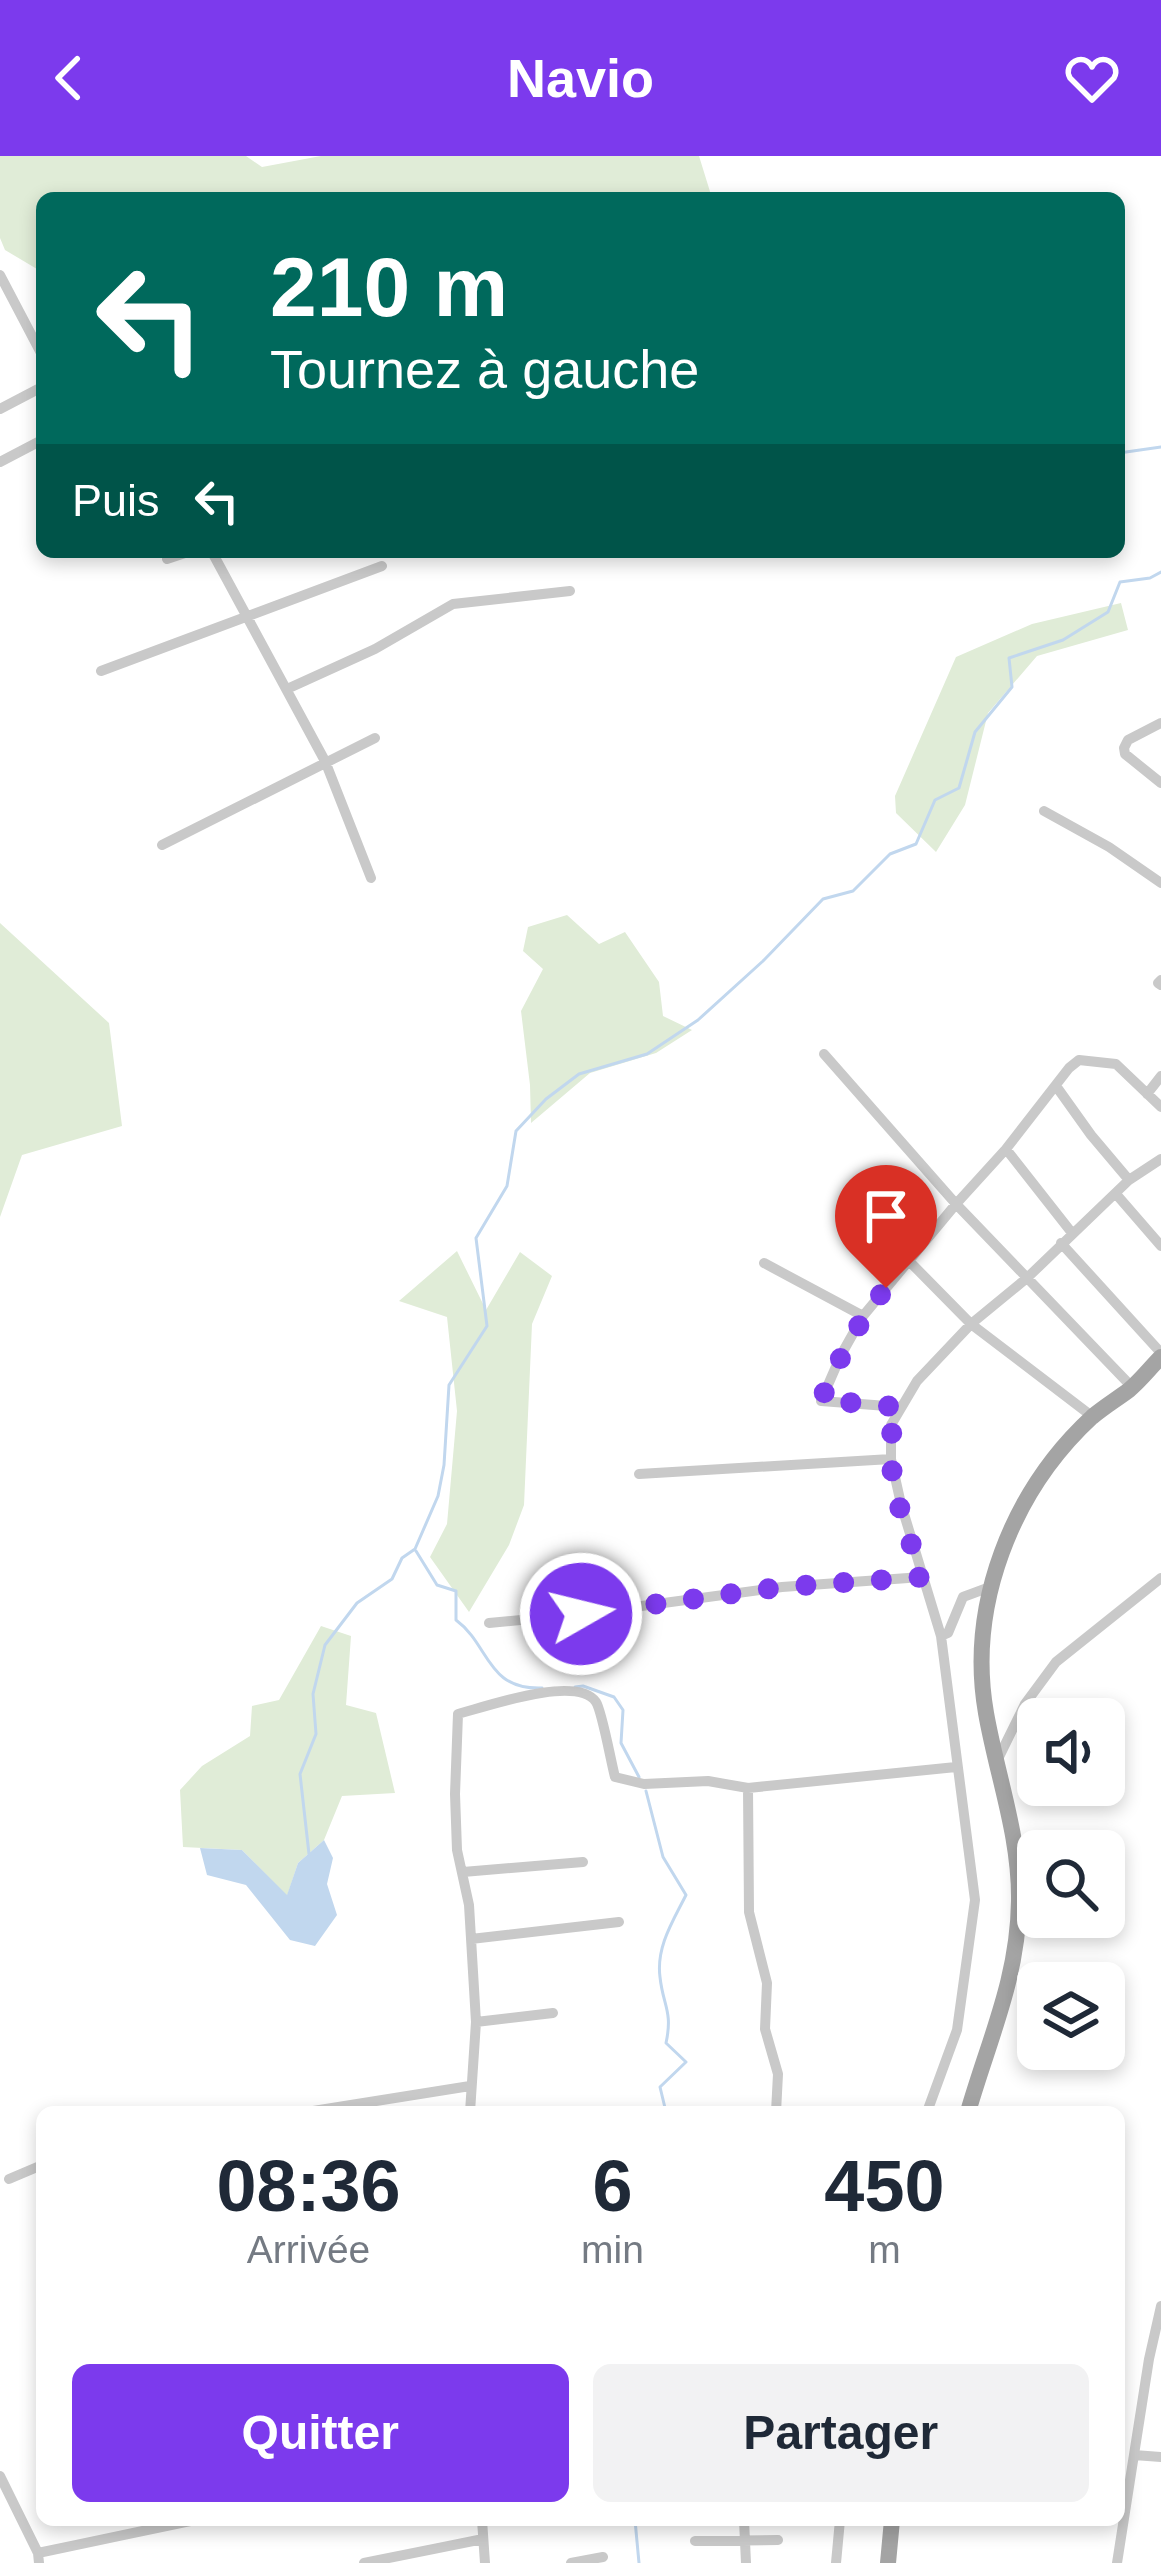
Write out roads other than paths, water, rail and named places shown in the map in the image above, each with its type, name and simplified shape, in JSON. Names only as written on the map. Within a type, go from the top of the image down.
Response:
[{"type":"main road","points":[[970,2106],[1008,1992],[1019,1900],[1014,1834],[980,1670],[990,1587],[1008,1538],[1052,1463],[1093,1417],[1132,1388],[1161,1355]]},
{"type":"main road","points":[[888,2563],[891,2526]]},
{"type":"street","points":[[0,275],[36,344]]},
{"type":"street","points":[[0,409],[36,390]]},
{"type":"street","points":[[0,443],[3,460],[36,443]]},
{"type":"street","points":[[215,558],[325,761],[371,878]]},
{"type":"street","points":[[101,671],[382,566]]},
{"type":"street","points":[[286,689],[375,649],[453,604],[570,591]]},
{"type":"street","points":[[1161,723],[1128,740],[1124,748],[1125,754],[1161,784]]},
{"type":"street","points":[[161,845],[375,738]]},
{"type":"street","points":[[1044,811],[1161,883]]},
{"type":"street","points":[[824,1054],[956,1204],[1132,1388]]},
{"type":"street","points":[[899,1407],[821,1400],[863,1316],[1069,1068],[1090,1059],[1116,1064],[1161,1107]]},
{"type":"street","points":[[1147,1094],[1161,1076]]},
{"type":"street","points":[[1057,1086],[1129,1180]]},
{"type":"street","points":[[1006,1149],[1072,1233]]},
{"type":"street","points":[[928,2106],[957,2030],[975,1900],[941,1636],[906,1524],[891,1459],[891,1425],[928,1367],[971,1324],[1027,1278],[1129,1180],[1161,1159]]},
{"type":"street","points":[[1116,1194],[1161,1246]]},
{"type":"street","points":[[1061,1243],[1161,1355]]},
{"type":"street","points":[[908,1260],[971,1324],[1093,1417]]},
{"type":"street","points":[[764,1263],[863,1316]]},
{"type":"street","points":[[639,1474],[891,1459]]},
{"type":"street","points":[[489,1623],[782,1587],[922,1577]]},
{"type":"street","points":[[997,1761],[1025,1704],[1056,1662],[1161,1578]]},
{"type":"street","points":[[941,1636],[949,1633],[963,1598],[990,1587]]},
{"type":"street","points":[[470,2106],[476,2022],[471,1939],[457,1850],[458,1714],[531,1695],[572,1690],[589,1695],[598,1705],[615,1777],[644,1784],[708,1781],[748,1788],[956,1767]]},
{"type":"street","points":[[748,1788],[749,1912],[766,1983],[764,2029],[778,2074],[776,2106]]},
{"type":"street","points":[[463,1872],[583,1862]]},
{"type":"street","points":[[471,1939],[619,1922]]},
{"type":"street","points":[[476,2022],[553,2013]]},
{"type":"street","points":[[345,2106],[470,2086]]},
{"type":"street","points":[[9,2179],[36,2168]]},
{"type":"street","points":[[1125,2513],[1161,2306]]},
{"type":"street","points":[[1134,2456],[1161,2457]]},
{"type":"street","points":[[0,2476],[38,2558],[170,2526]]},
{"type":"street","points":[[482,2526],[485,2563]]},
{"type":"street","points":[[744,2526],[746,2563]]},
{"type":"street","points":[[836,2563],[839,2526]]},
{"type":"street","points":[[1117,2563],[1123,2526]]},
{"type":"street","points":[[364,2563],[483,2539]]},
{"type":"street","points":[[695,2541],[778,2540]]},
{"type":"street","points":[[571,2563],[603,2557]]},
{"type":"water","points":[[324,1840],[333,1858],[327,1884],[337,1915],[315,1946],[290,1940],[246,1885],[207,1875],[200,1848],[242,1850],[287,1895],[298,1863]]},
{"type":"waterway","points":[[1125,452],[1161,447]]},
{"type":"waterway","points":[[309,1854],[300,1774],[316,1734],[313,1694],[325,1645],[357,1603],[392,1579],[402,1558],[415,1549],[438,1496],[449,1385],[487,1326],[476,1238],[507,1186],[516,1131],[546,1099],[579,1074],[647,1054],[698,1020],[823,899],[853,891],[890,854],[916,844],[935,800],[959,788],[975,732],[1012,687],[1009,658],[1063,640],[1108,612],[1120,582],[1161,572]]},
{"type":"waterway","points":[[416,1551],[437,1585],[456,1591],[456,1620],[499,1674],[524,1687],[542,1688]]},
{"type":"waterway","points":[[575,1687],[614,1697],[623,1710],[621,1743],[639,1777]]},
{"type":"waterway","points":[[646,1791],[663,1857],[686,1895],[667,1934],[659,1966],[668,2016],[666,2043],[686,2062],[660,2087],[665,2106]]},
{"type":"waterway","points":[[636,2526],[639,2563]]}]
